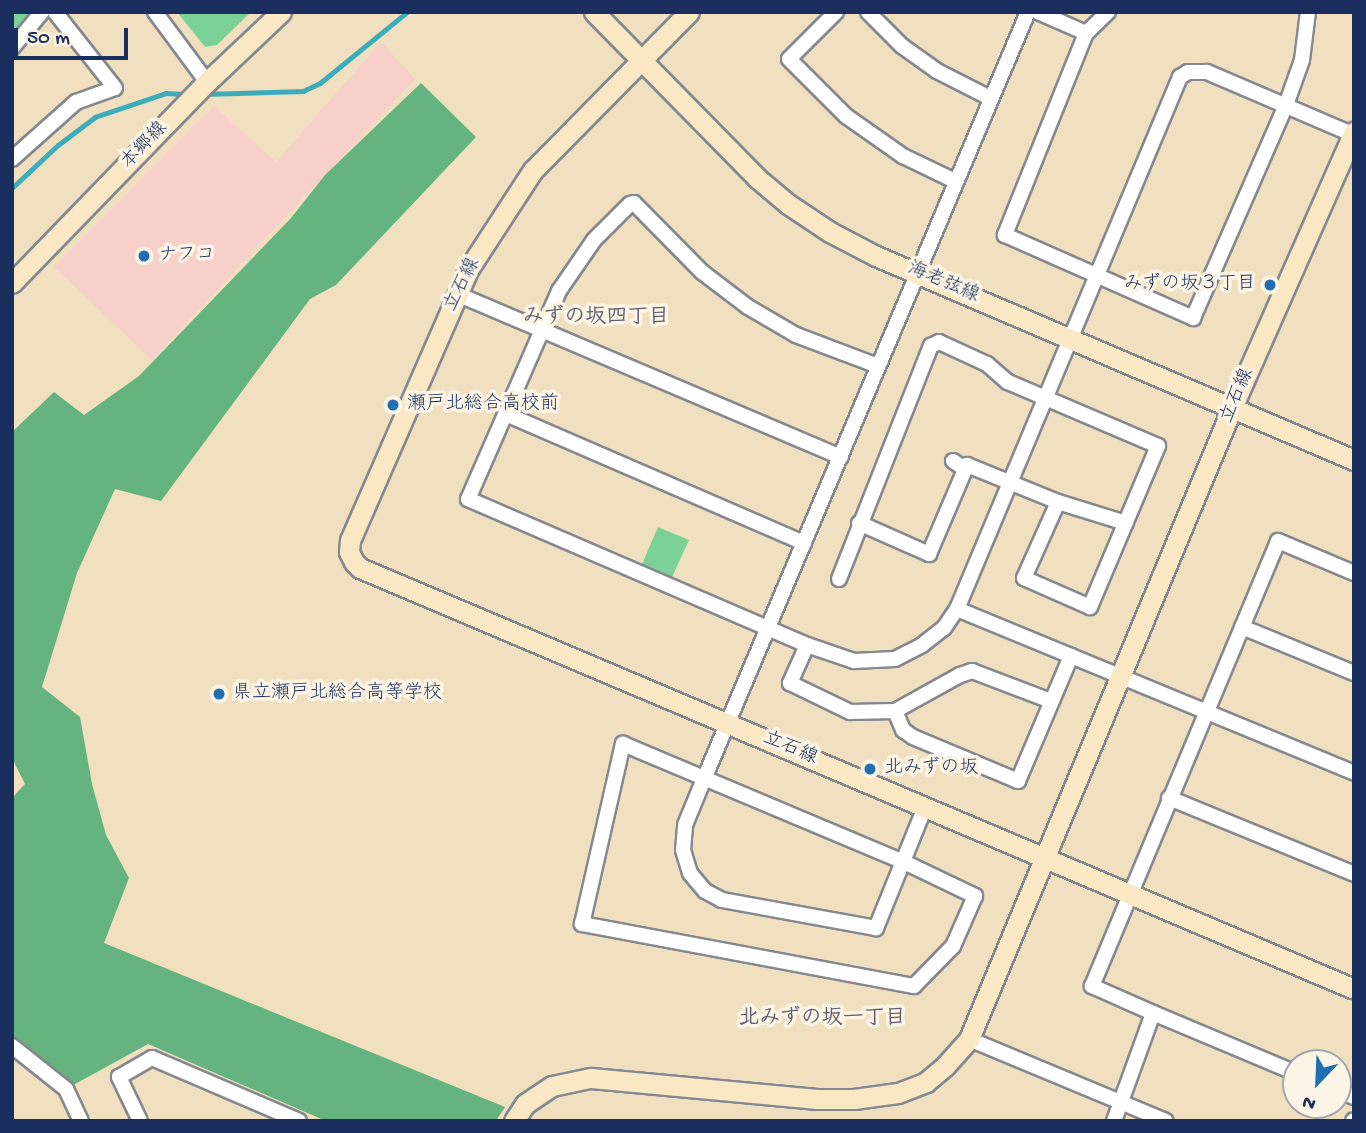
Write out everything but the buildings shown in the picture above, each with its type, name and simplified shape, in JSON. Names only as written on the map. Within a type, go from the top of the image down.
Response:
[{"type":"street","points":[[12,48],[42,12]]},
{"type":"street","points":[[12,159],[76,102],[114,88],[55,12]]},
{"type":"street","points":[[155,12],[199,91]]},
{"type":"street","name":"本郷線","points":[[12,283],[199,91],[281,12]]},
{"type":"street","name":"海老弦線","points":[[594,12],[757,178],[788,204],[842,238],[876,256],[918,271],[1069,339],[1354,460]]},
{"type":"street","name":"立石線","points":[[689,12],[643,62],[533,170],[487,240],[457,294],[350,540],[349,552],[360,568],[1046,857],[1232,408],[1354,133]]},
{"type":"street","points":[[836,12],[789,60],[846,116],[903,156],[956,181]]},
{"type":"street","points":[[868,12],[902,46],[937,71],[990,98]]},
{"type":"street","points":[[925,807],[876,928],[722,900],[705,891],[690,873],[683,850],[685,825],[1028,12]]},
{"type":"street","points":[[1038,12],[1086,33]]},
{"type":"street","points":[[1108,12],[1086,33],[1005,235],[1193,318],[1286,106],[1302,60],[1308,12]]},
{"type":"street","points":[[878,366],[796,335],[748,307],[702,272],[634,203],[594,240],[559,291],[468,499],[769,626],[807,645],[854,661],[895,659],[922,645],[944,628],[957,609],[1180,77],[1188,72],[1206,72],[1354,133]]},
{"type":"street","points":[[457,294],[841,457]]},
{"type":"street","points":[[839,579],[931,346],[939,342],[987,364],[1008,382],[1158,446],[1090,607],[1024,578],[1058,502]]},
{"type":"street","points":[[506,414],[804,543]]},
{"type":"street","points":[[859,523],[929,554],[959,465],[967,465],[1058,502],[1126,523]]},
{"type":"street","points":[[1282,1067],[1092,986],[1278,541],[1354,573]]},
{"type":"street","points":[[957,609],[1354,773]]},
{"type":"street","points":[[1242,627],[1354,673]]},
{"type":"street","points":[[807,645],[790,683],[850,712],[895,711],[972,671],[1051,701]]},
{"type":"street","points":[[895,711],[903,730],[912,737],[1018,781],[1071,656]]},
{"type":"street","points":[[624,744],[704,779],[904,862],[975,896],[953,946],[914,986],[582,924],[624,744]]},
{"type":"street","points":[[1169,798],[1354,874]]},
{"type":"street","points":[[514,1121],[525,1104],[552,1086],[592,1078],[817,1099],[854,1099],[898,1093],[926,1082],[945,1066],[968,1039],[1046,857],[1354,989]]},
{"type":"street","points":[[1114,1121],[1153,1013]]},
{"type":"street","points":[[968,1039],[1166,1121]]},
{"type":"street","points":[[12,1046],[66,1089],[81,1121]]},
{"type":"street","points":[[140,1121],[120,1077],[152,1058],[299,1121]]},
{"type":"shaded area","points":[[381,42],[415,79],[152,360],[54,267],[214,106],[276,162]]},
{"type":"green space","points":[[12,12],[30,12],[12,34]]},
{"type":"green space","points":[[177,12],[251,12],[217,45],[205,47]]},
{"type":"green space","points":[[421,83],[476,137],[336,285],[310,299],[161,501],[115,489],[77,573],[42,687],[80,717],[92,784],[106,835],[129,878],[104,943],[505,1107],[496,1121],[326,1121],[148,1044],[66,1089],[12,1046],[12,798],[25,784],[12,758],[12,432],[54,392],[84,415],[139,376],[291,218],[325,175]]},
{"type":"green space","points":[[658,527],[689,540],[672,577],[642,564]]},
{"type":"waterway","points":[[203,94],[303,91],[320,83],[407,12]]},
{"type":"waterway","points":[[12,188],[58,145],[95,117],[166,93],[188,94]]},
{"type":"place","name":"ナフコ","points":[[144,256]]},
{"type":"place","name":"みずの坂３丁目","points":[[1270,285]]},
{"type":"place","name":"瀬戸北総合高校前","points":[[393,405]]},
{"type":"place","name":"県立瀬戸北総合高等学校","points":[[219,694]]},
{"type":"place","name":"北みずの坂","points":[[870,769]]},
{"type":"district","name":"みずの坂四丁目","points":[[596,319]]},
{"type":"district","name":"北みずの坂一丁目","points":[[822,1020]]}]
